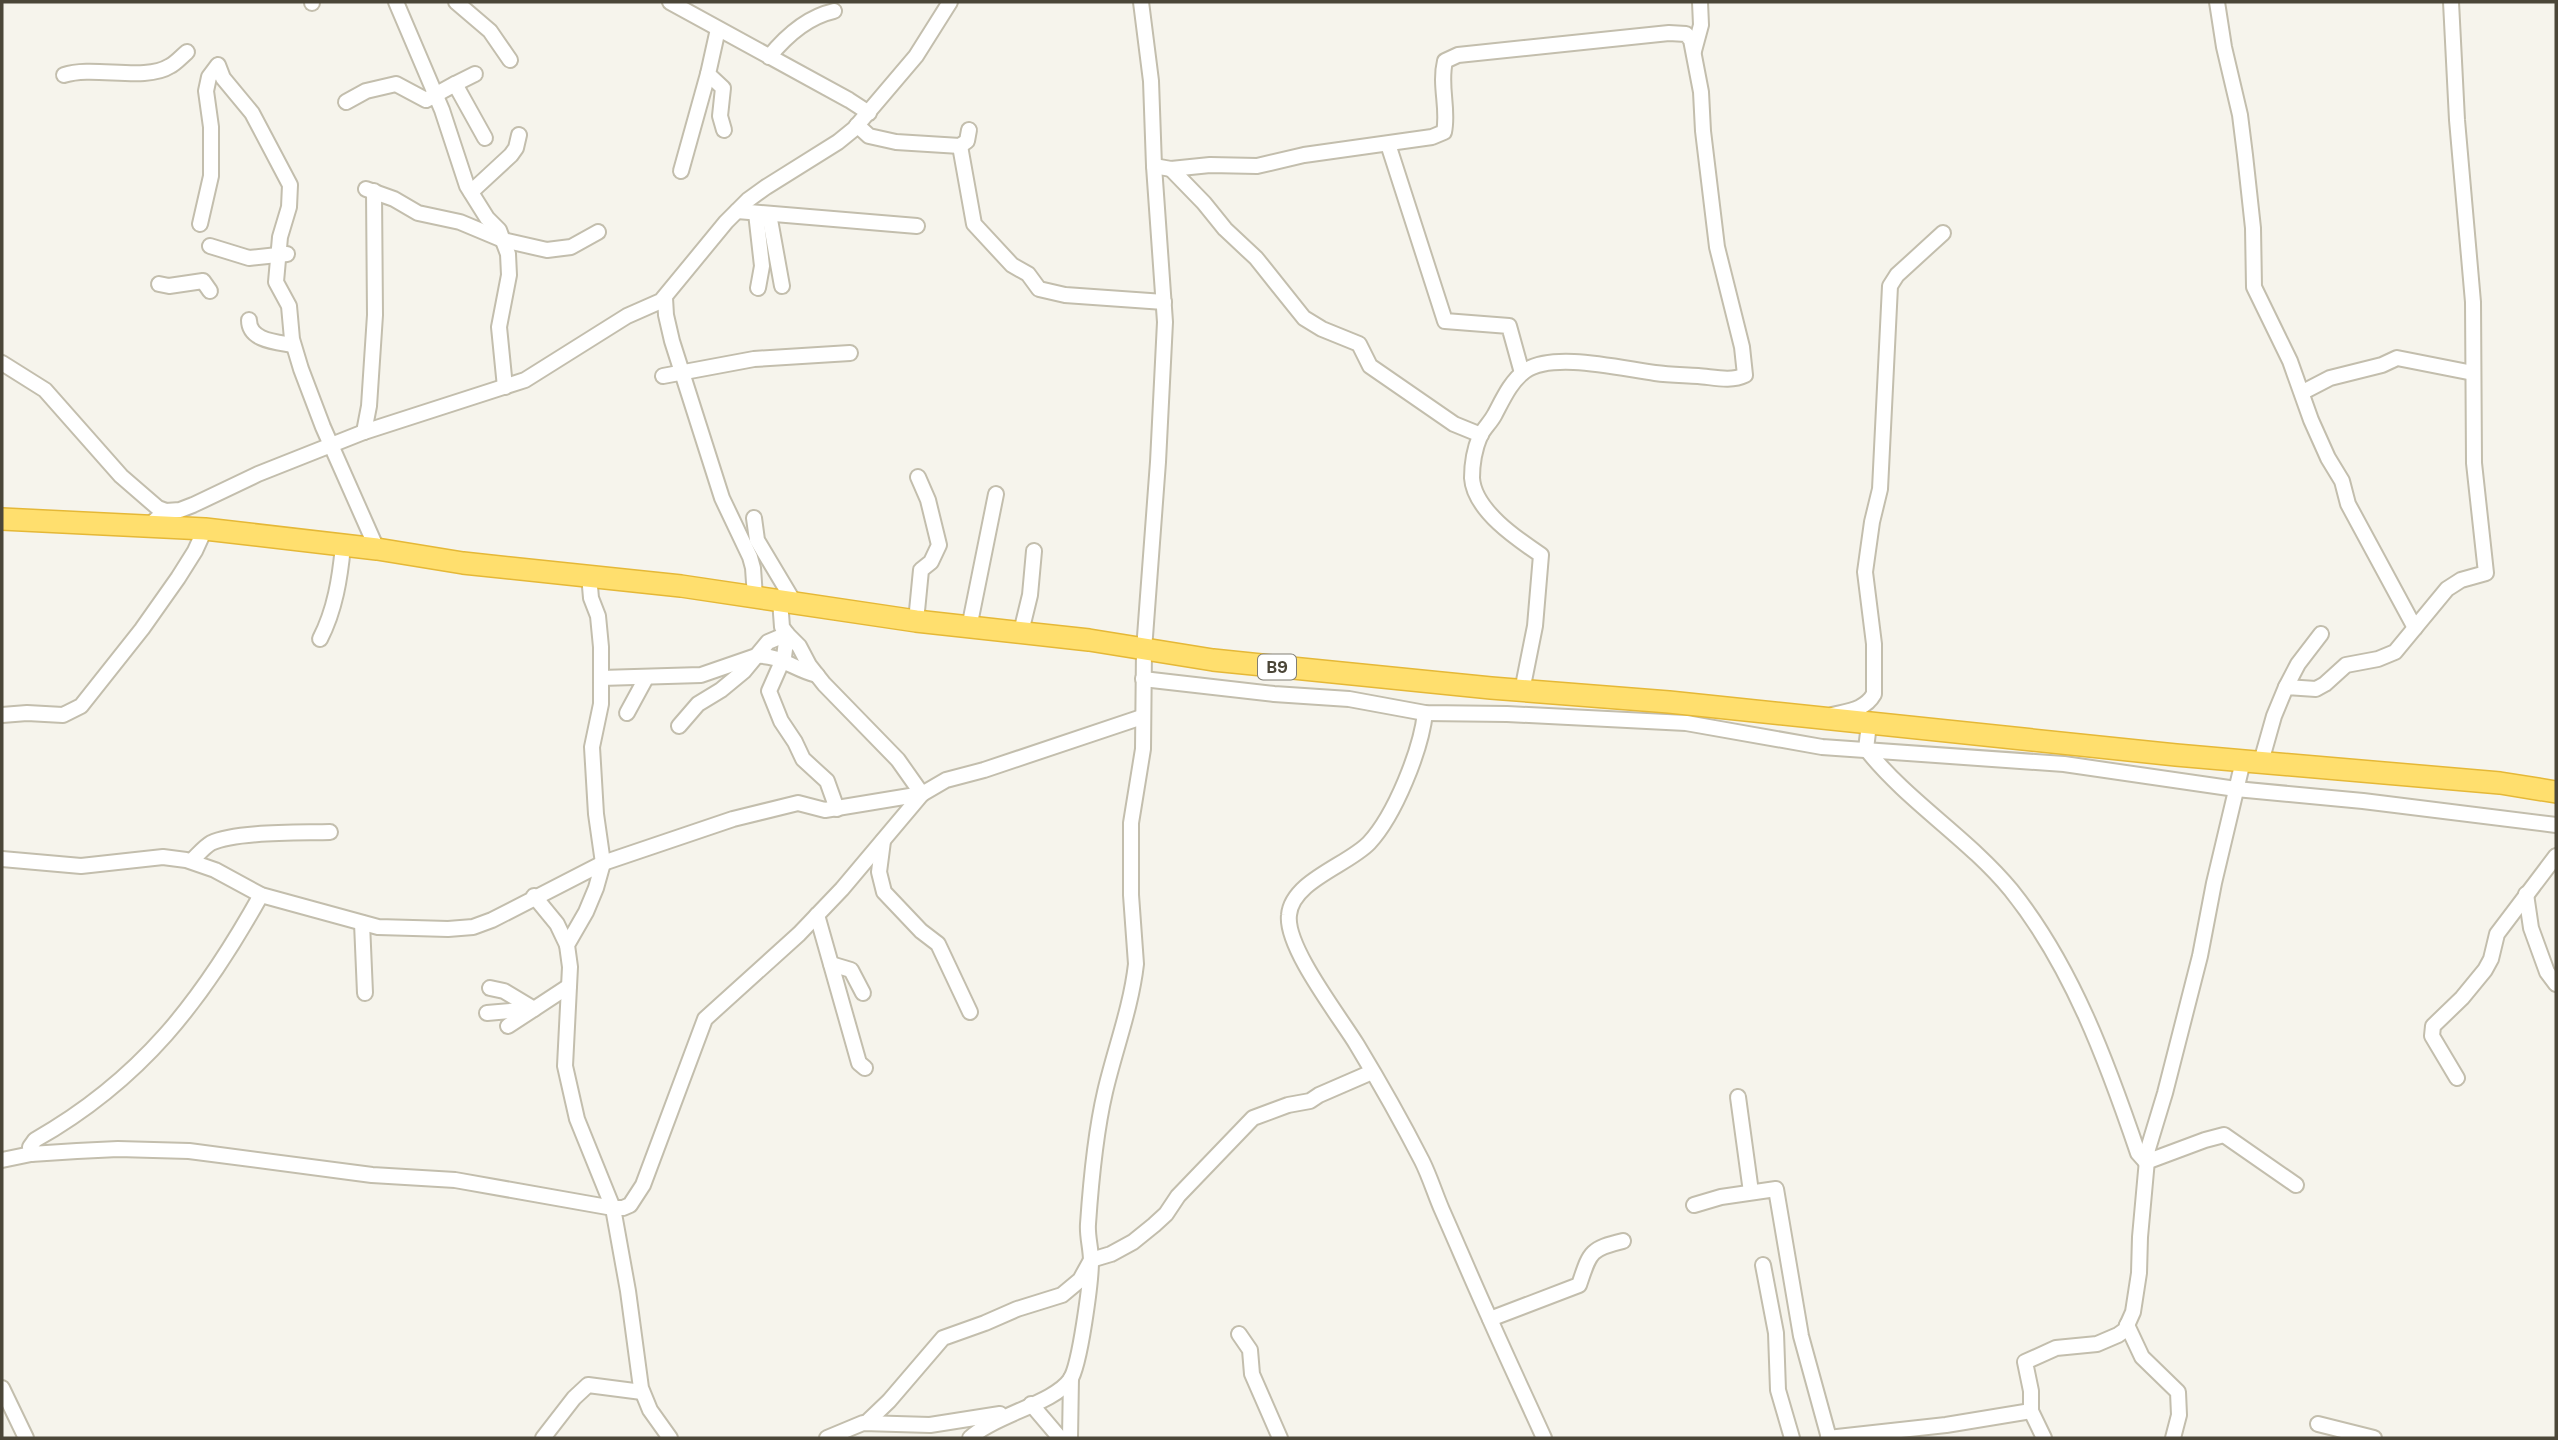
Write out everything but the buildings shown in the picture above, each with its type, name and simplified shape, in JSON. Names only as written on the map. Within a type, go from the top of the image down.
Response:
[{"type":"highway","name":"B9","points":[[2,519],[205,529],[377,549],[463,563],[589,575],[1213,660],[2500,783],[2556,792]]},
{"type":"street","points":[[396,2],[435,94],[471,192],[487,218],[499,230],[508,254],[509,275],[499,327],[505,387]]},
{"type":"street","points":[[456,2],[490,31],[510,60]]},
{"type":"street","points":[[670,2],[869,113]]},
{"type":"street","points":[[2,363],[45,390],[121,476],[158,508],[166,511],[187,508],[258,474],[364,432],[525,380],[626,316],[665,298],[737,211],[766,187],[838,142],[869,113],[916,56],[950,2]]},
{"type":"street","points":[[1070,1438],[1072,1378],[1086,1307],[1091,1260],[1087,1227],[1099,1123],[1119,1036],[1127,1016],[1135,971],[1131,823],[1141,768],[1144,650],[1158,462],[1164,302],[1151,81],[1141,2]]},
{"type":"street","points":[[1694,51],[1701,25],[1700,2]]},
{"type":"street","points":[[2217,2],[2224,47],[2240,115],[2253,228],[2253,287],[2303,392],[2311,420],[2328,458],[2342,481],[2348,504],[2415,628]]},
{"type":"street","points":[[2286,687],[2316,689],[2346,665],[2378,659],[2395,652],[2447,589],[2461,580],[2486,573],[2474,463],[2473,302],[2458,132],[2451,2]]},
{"type":"street","points":[[769,57],[799,27],[820,14],[834,11]]},
{"type":"street","points":[[681,171],[718,29]]},
{"type":"street","points":[[1154,166],[1171,169],[1210,165],[1257,166],[1304,155],[1433,137],[1444,132],[1446,123],[1441,89],[1445,61],[1458,55],[1670,33],[1686,34],[1691,40],[1701,92],[1717,247],[1745,360],[1745,375],[1732,379],[1658,373],[1585,362],[1535,366],[1522,373],[1506,393],[1481,435],[1472,474],[1473,486],[1479,500],[1514,537],[1541,555],[1535,626],[1522,691]]},
{"type":"street","points":[[64,75],[75,72],[115,73],[168,68],[187,52]]},
{"type":"street","points":[[200,224],[211,176],[211,127],[205,92],[209,77],[218,65],[223,78],[252,113],[290,185],[289,207],[280,237],[284,255],[276,271],[276,282],[289,306],[293,345],[323,427],[377,549]]},
{"type":"street","points":[[346,102],[366,91],[396,84],[426,100],[475,74]]},
{"type":"street","points":[[708,74],[723,88],[720,116],[724,130]]},
{"type":"street","points":[[455,84],[485,138]]},
{"type":"street","points":[[857,125],[869,136],[897,142],[960,146],[967,141],[969,130]]},
{"type":"street","points":[[471,192],[511,155],[519,135]]},
{"type":"street","points":[[1388,144],[1445,321],[1509,326],[1522,373]]},
{"type":"street","points":[[960,146],[974,224],[1012,265],[1028,274],[1040,289],[1065,296],[1164,302]]},
{"type":"street","points":[[1171,169],[1225,229],[1256,258],[1304,318],[1322,329],[1359,344],[1370,366],[1454,424],[1481,435]]},
{"type":"street","points":[[364,432],[369,406],[375,315],[370,190],[418,213],[460,222],[503,240],[547,250],[571,247],[598,232]]},
{"type":"street","points":[[737,211],[917,226]]},
{"type":"street","points":[[763,213],[782,286]]},
{"type":"street","points":[[758,288],[762,266],[763,213]]},
{"type":"street","points":[[1817,718],[1860,708],[1870,701],[1874,694],[1874,644],[1865,572],[1880,489],[1891,286],[1897,275],[1943,233]]},
{"type":"street","points":[[210,246],[249,258],[284,255]]},
{"type":"street","points":[[159,284],[169,286],[203,281],[210,291]]},
{"type":"street","points":[[665,298],[666,315],[722,498],[750,557],[755,597]]},
{"type":"street","points":[[249,320],[249,326],[256,336],[293,345]]},
{"type":"street","points":[[663,376],[754,359],[850,353]]},
{"type":"street","points":[[2303,392],[2330,378],[2382,365],[2397,358],[2473,373]]},
{"type":"street","points":[[916,621],[921,570],[931,562],[939,545],[928,500],[918,477]]},
{"type":"street","points":[[969,628],[996,494]]},
{"type":"street","points":[[147,527],[166,511]]},
{"type":"street","points":[[754,518],[757,540],[787,601],[782,626],[786,634],[799,646],[817,675],[898,760],[922,794]]},
{"type":"street","points":[[2,715],[63,715],[82,706],[172,587],[195,551],[205,529]]},
{"type":"street","points":[[320,639],[339,584],[343,546]]},
{"type":"street","points":[[1021,632],[1030,595],[1034,551]]},
{"type":"street","points":[[568,944],[586,912],[603,863],[596,814],[592,747],[601,704],[598,616],[591,598],[589,575]]},
{"type":"street","points":[[679,726],[698,704],[729,684],[768,642],[786,634]]},
{"type":"street","points":[[786,634],[782,659],[769,691],[803,760],[827,781],[837,808]]},
{"type":"street","points":[[2044,1438],[2031,1411],[2031,1391],[2025,1362],[2056,1348],[2097,1344],[2118,1335],[2133,1312],[2140,1273],[2146,1162],[2200,956],[2236,789],[2298,664],[2320,634]]},
{"type":"street","points":[[601,678],[701,675],[756,656],[782,659],[794,668],[817,675]]},
{"type":"street","points":[[627,713],[646,678]]},
{"type":"street","points":[[1143,679],[1273,694],[1349,699],[1425,712],[1686,723],[1822,747],[2064,764],[2236,789],[2362,801],[2556,825]]},
{"type":"street","points":[[1425,712],[1423,730],[1400,793],[1378,833],[1361,850],[1317,878],[1297,896],[1291,904],[1288,916],[1290,932],[1308,970],[1372,1072],[1423,1163],[1544,1438]]},
{"type":"street","points":[[2,1160],[31,1154],[118,1149],[189,1150],[372,1175],[456,1180],[623,1208],[630,1205],[643,1185],[705,1019],[770,963],[817,915],[922,794],[946,780],[984,770],[1142,717]]},
{"type":"street","points":[[1869,724],[1866,749],[1898,785],[1999,877],[2031,916],[2073,989],[2094,1035],[2138,1153],[2146,1162]]},
{"type":"street","points":[[2,859],[81,866],[163,857],[215,870],[261,895],[378,927],[473,927],[492,920],[603,863],[677,836],[798,803],[825,810],[922,794]]},
{"type":"street","points":[[191,862],[209,844],[224,839],[282,833],[330,832]]},
{"type":"street","points":[[883,840],[879,872],[884,892],[920,931],[937,944],[970,1012]]},
{"type":"street","points":[[2457,1078],[2431,1031],[2485,970],[2491,959],[2497,934],[2556,856]]},
{"type":"street","points":[[2526,894],[2531,928],[2547,972],[2556,984]]},
{"type":"street","points":[[31,1154],[30,1147],[35,1140],[113,1088],[180,1020],[234,942],[261,895]]},
{"type":"street","points":[[534,897],[557,924],[568,944],[565,1066],[569,1091],[577,1119],[613,1208],[642,1392],[650,1410],[670,1438]]},
{"type":"street","points":[[817,915],[859,1063],[865,1068]]},
{"type":"street","points":[[362,923],[365,993]]},
{"type":"street","points":[[831,964],[851,970],[863,993]]},
{"type":"street","points":[[508,1026],[569,986]]},
{"type":"street","points":[[490,988],[504,991],[534,1009]]},
{"type":"street","points":[[487,1013],[534,1009]]},
{"type":"street","points":[[827,1438],[866,1423],[889,1401],[943,1338],[1017,1309],[1062,1295],[1080,1280],[1091,1260],[1111,1254],[1133,1242],[1166,1214],[1178,1196],[1253,1118],[1288,1105],[1310,1101],[1372,1072]]},
{"type":"street","points":[[1738,1097],[1751,1192]]},
{"type":"street","points":[[2146,1162],[2224,1135],[2296,1185]]},
{"type":"street","points":[[1694,1205],[1721,1196],[1776,1189],[1801,1336],[1829,1438],[1946,1425],[2031,1411]]},
{"type":"street","points":[[1490,1319],[1579,1285],[1588,1259],[1598,1247],[1623,1241]]},
{"type":"street","points":[[1763,1265],[1776,1333],[1778,1390],[1792,1438]]},
{"type":"street","points":[[2127,1325],[2142,1357],[2178,1392],[2179,1415],[2173,1438]]},
{"type":"street","points":[[1239,1334],[1250,1350],[1252,1374],[1280,1438]]},
{"type":"street","points":[[970,1438],[992,1422],[1058,1391],[1072,1378]]},
{"type":"street","points":[[544,1438],[574,1398],[588,1385],[642,1392]]},
{"type":"street","points":[[2,1388],[26,1438]]},
{"type":"street","points":[[1031,1404],[1060,1438]]},
{"type":"street","points":[[866,1423],[930,1425],[1012,1413]]},
{"type":"street","points":[[2318,1424],[2374,1438]]}]
